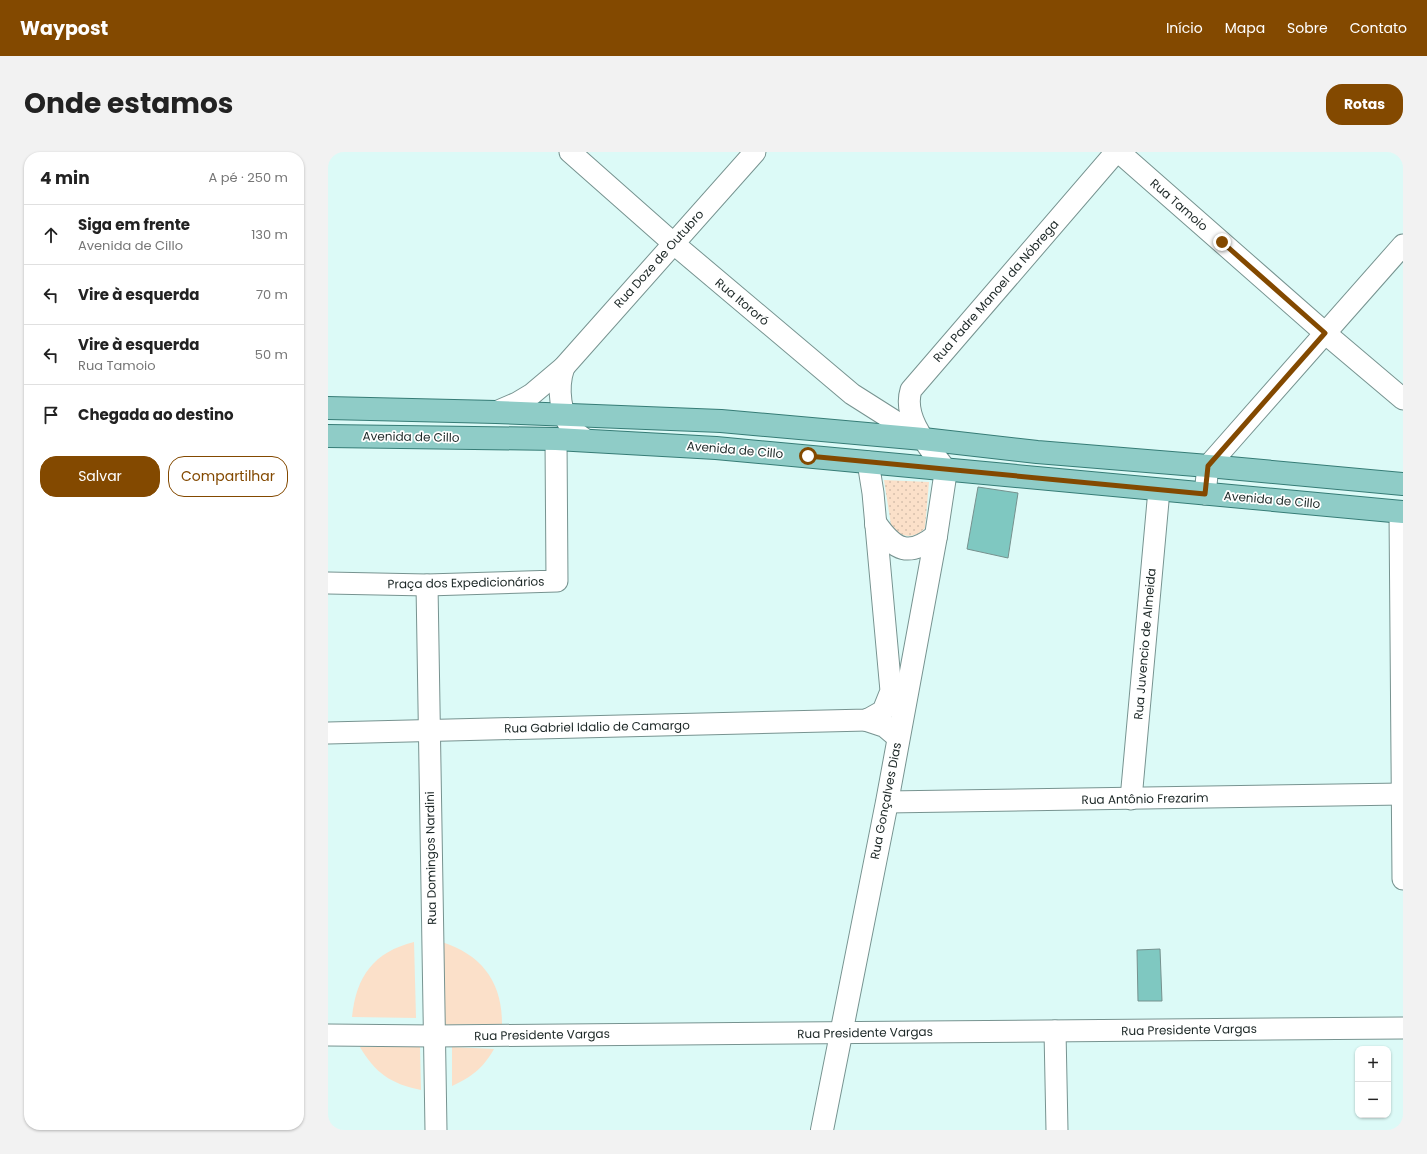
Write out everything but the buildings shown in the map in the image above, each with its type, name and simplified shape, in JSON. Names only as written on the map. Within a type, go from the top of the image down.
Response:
[{"type":"main road","points":[[328,408],[565,414],[721,421],[923,439],[1037,452],[1403,484]]},
{"type":"main road","name":"Avenida de Cillo","points":[[328,436],[556,439],[716,448],[1401,512]]},
{"type":"main road","name":"Rua Gonçalves Dias","points":[[822,1130],[887,802],[936,536],[946,470]]},
{"type":"main road","points":[[876,524],[892,543],[903,548],[915,548],[936,536]]},
{"type":"main road","points":[[867,720],[885,726],[898,737]]},
{"type":"street","name":"Rua Itororó","points":[[570,152],[673,243],[852,394],[923,439]]},
{"type":"street","name":"Rua Doze de Outubro","points":[[496,412],[517,403],[532,394],[564,367],[755,152]]},
{"type":"street","name":"Rua Padre Manoel da Nóbrega","points":[[923,439],[912,417],[908,398],[911,390],[1116,152]]},
{"type":"street","name":"Rua Tamoio","points":[[1119,152],[1325,333],[1403,399]]},
{"type":"street","points":[[1205,494],[1208,466],[1403,245]]},
{"type":"street","name":"Rua Doze de Outubro","points":[[564,367],[560,377],[561,402],[569,423],[575,432],[586,440]]},
{"type":"street","name":"Praça dos Expedicionários","points":[[328,583],[427,585],[557,581],[556,439]]},
{"type":"street","points":[[923,439],[946,470]]},
{"type":"street","points":[[867,720],[883,711],[891,691],[876,524],[868,462]]},
{"type":"street","name":"Rua Juvencio de Almeida","points":[[1131,799],[1159,490]]},
{"type":"street","points":[[1401,512],[1403,879]]},
{"type":"street","name":"Rua Domingos Nardini","points":[[427,585],[436,1130]]},
{"type":"street","name":"Rua Gabriel Idalio de Camargo","points":[[328,733],[867,720]]},
{"type":"street","name":"Rua Antônio Frezarim","points":[[887,802],[1403,794]]},
{"type":"street","name":"Rua Presidente Vargas","points":[[328,1035],[434,1036],[1403,1028]]},
{"type":"street","points":[[1056,1031],[1057,1130]]},
{"type":"shaded area","points":[[884,480],[929,482],[925,528],[921,532],[912,536],[907,536],[899,533],[891,525]]},
{"type":"shaded area","points":[[414,942],[416,1018],[352,1017],[358,989],[370,968],[378,959],[388,952],[400,946]]},
{"type":"shaded area","points":[[442,942],[468,954],[487,972],[494,983],[498,995],[502,1024],[442,1025]]},
{"type":"shaded area","points":[[360,1047],[420,1047],[421,1090],[392,1081],[372,1064]]},
{"type":"shaded area","points":[[452,1047],[494,1049],[481,1067],[465,1079],[452,1086]]},
{"type":"route","points":[[808,456],[1205,494],[1208,466],[1325,333],[1222,242]]}]
